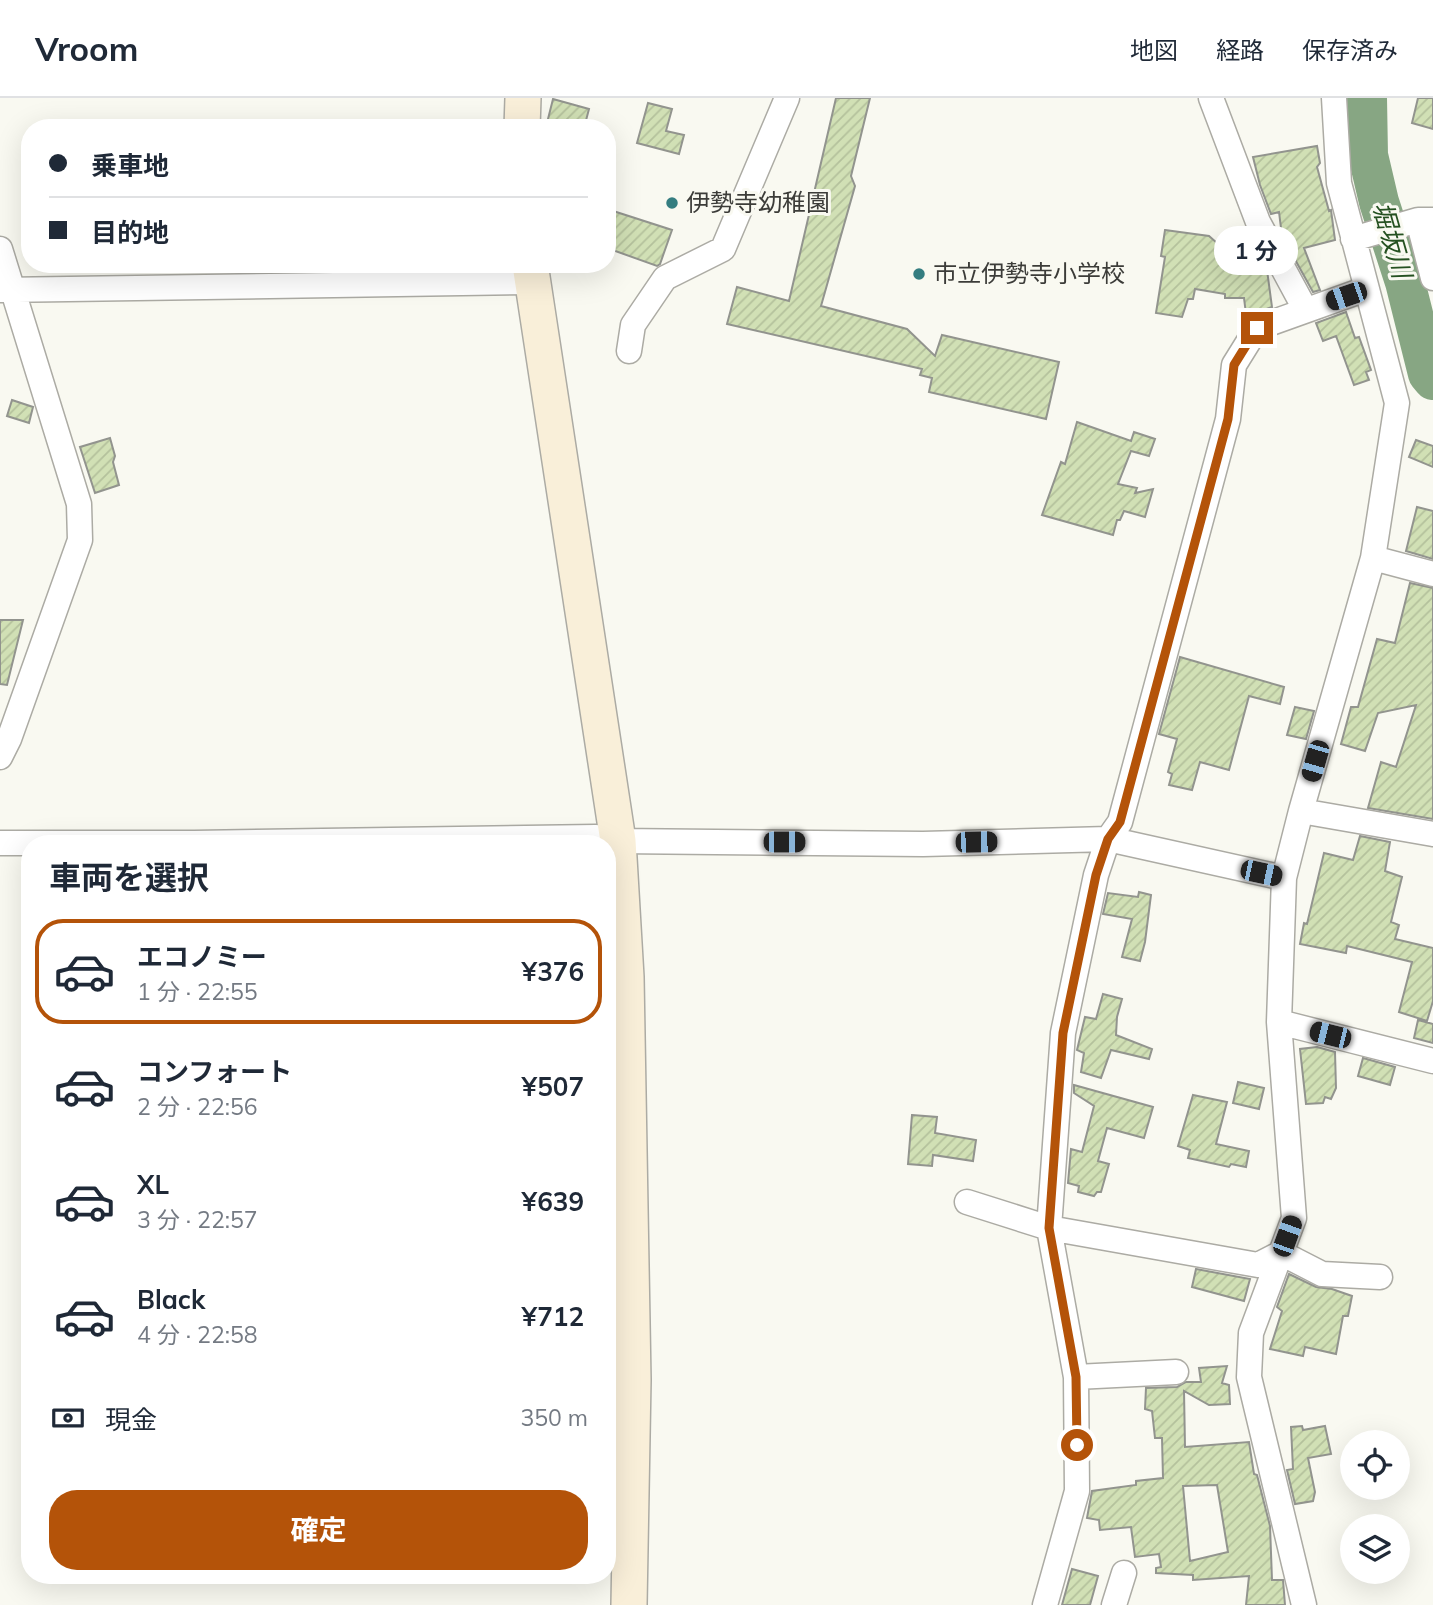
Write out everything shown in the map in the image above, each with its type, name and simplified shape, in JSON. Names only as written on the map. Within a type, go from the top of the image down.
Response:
[{"type":"street","points":[[522,119],[523,98]]},
{"type":"street","points":[[629,351],[633,325],[665,278],[723,249],[787,98]]},
{"type":"street","points":[[1211,98],[1258,222],[1305,309]]},
{"type":"street","points":[[1304,1605],[1249,1377],[1251,1333],[1294,1218],[1279,1021],[1284,878],[1373,558],[1397,403],[1366,289],[1358,238],[1339,183],[1334,98]]},
{"type":"street","points":[[1358,238],[1420,221],[1433,278]]},
{"type":"street","points":[[0,249],[6,290],[79,504],[80,540],[9,739],[0,757]]},
{"type":"street","points":[[6,290],[531,273],[618,841],[626,976],[632,1352],[629,1605]]},
{"type":"street","points":[[1045,1605],[1077,1491],[1076,1377],[1049,1228],[1063,1033],[1096,875],[1108,839],[1120,822],[1228,419],[1234,365],[1257,328],[1366,289]]},
{"type":"street","points":[[1373,558],[1433,574]]},
{"type":"street","points":[[1301,811],[1433,834]]},
{"type":"street","points":[[618,841],[923,844],[1108,839],[1284,878]]},
{"type":"street","points":[[0,843],[21,843]]},
{"type":"street","points":[[1279,1021],[1433,1061]]},
{"type":"street","points":[[968,1202],[1049,1228],[1258,1265],[1281,1253]]},
{"type":"street","points":[[1281,1253],[1322,1274],[1380,1277]]},
{"type":"street","points":[[1076,1377],[1176,1372]]},
{"type":"street","points":[[1114,1605],[1124,1573]]},
{"type":"building","points":[[836,98],[870,98],[851,176],[855,186],[821,306],[907,329],[935,356],[942,335],[1059,362],[1046,419],[929,392],[932,378],[920,375],[922,369],[727,324],[737,287],[789,301]]},
{"type":"building","points":[[1418,98],[1433,98],[1433,129],[1412,123]]},
{"type":"building","points":[[553,99],[589,109],[586,119],[548,119]]},
{"type":"building","points":[[648,103],[672,109],[666,131],[684,135],[679,154],[637,143]]},
{"type":"building","points":[[1317,146],[1320,163],[1317,167],[1329,211],[1331,210],[1335,240],[1304,248],[1320,290],[1313,292],[1282,236],[1279,212],[1271,214],[1253,157]]},
{"type":"building","points":[[616,212],[672,230],[657,266],[616,251]]},
{"type":"building","points":[[1165,230],[1209,236],[1217,243],[1215,251],[1261,259],[1267,270],[1272,307],[1250,315],[1246,314],[1244,298],[1225,298],[1225,294],[1195,289],[1193,299],[1188,299],[1182,317],[1156,313],[1165,257],[1161,256]]},
{"type":"building","points":[[1346,312],[1371,370],[1366,372],[1369,380],[1354,385],[1336,336],[1323,341],[1316,323]]},
{"type":"building","points":[[12,400],[33,407],[29,423],[7,416]]},
{"type":"building","points":[[1077,422],[1131,441],[1134,432],[1155,439],[1149,456],[1131,451],[1118,484],[1137,488],[1135,493],[1153,489],[1145,517],[1124,511],[1120,520],[1117,520],[1113,535],[1042,515],[1061,462],[1065,464]]},
{"type":"building","points":[[110,438],[119,485],[95,493],[80,447]]},
{"type":"building","points":[[1416,440],[1433,446],[1433,467],[1409,457]]},
{"type":"building","points":[[1417,507],[1433,511],[1433,559],[1406,551]]},
{"type":"building","points":[[1410,583],[1433,588],[1433,819],[1368,808],[1381,762],[1396,767],[1416,705],[1378,713],[1365,751],[1341,744],[1351,707],[1358,707],[1377,639],[1395,643]]},
{"type":"building","points":[[0,620],[23,620],[7,685],[0,684]]},
{"type":"building","points":[[1180,657],[1284,687],[1280,704],[1249,696],[1229,770],[1200,762],[1192,790],[1169,785],[1172,774],[1168,772],[1177,739],[1159,734]]},
{"type":"building","points":[[1295,707],[1314,711],[1306,739],[1287,735]]},
{"type":"building","points":[[1360,836],[1390,842],[1385,871],[1402,877],[1391,922],[1399,925],[1395,939],[1433,948],[1433,1001],[1427,1021],[1399,1012],[1412,962],[1347,946],[1346,953],[1300,944],[1324,853],[1353,860]]},
{"type":"building","points":[[1139,892],[1151,895],[1140,961],[1122,957],[1132,919],[1103,914],[1108,893],[1138,897]]},
{"type":"building","points":[[1103,994],[1122,999],[1116,1035],[1152,1049],[1149,1059],[1111,1050],[1101,1078],[1081,1072],[1084,1053],[1077,1050],[1085,1017],[1096,1019]]},
{"type":"building","points":[[1418,1020],[1433,1024],[1433,1043],[1414,1038]]},
{"type":"building","points":[[1317,1047],[1335,1052],[1336,1088],[1331,1099],[1325,1097],[1323,1103],[1306,1104],[1300,1049]]},
{"type":"building","points":[[1363,1058],[1395,1067],[1390,1085],[1358,1076]]},
{"type":"building","points":[[1238,1082],[1264,1088],[1259,1109],[1233,1103]]},
{"type":"building","points":[[1074,1085],[1153,1107],[1144,1138],[1107,1128],[1098,1161],[1109,1164],[1101,1192],[1094,1196],[1078,1192],[1079,1186],[1068,1183],[1071,1149],[1082,1152],[1094,1106],[1074,1093]]},
{"type":"building","points":[[1193,1095],[1227,1102],[1216,1144],[1249,1151],[1246,1167],[1231,1164],[1229,1167],[1188,1158],[1190,1150],[1178,1146]]},
{"type":"building","points":[[912,1115],[937,1117],[935,1133],[976,1140],[973,1161],[933,1155],[932,1166],[908,1164]]},
{"type":"building","points":[[1196,1269],[1250,1279],[1244,1301],[1192,1287]]},
{"type":"building","points":[[1289,1274],[1316,1287],[1352,1296],[1348,1316],[1343,1316],[1336,1354],[1305,1347],[1303,1356],[1270,1349],[1282,1311],[1277,1307]]},
{"type":"building","points":[[1227,1366],[1222,1383],[1229,1385],[1230,1404],[1209,1405],[1184,1391],[1185,1447],[1249,1442],[1254,1474],[1257,1475],[1270,1526],[1272,1580],[1283,1580],[1285,1605],[1246,1605],[1249,1576],[1193,1580],[1193,1575],[1156,1573],[1156,1568],[1161,1567],[1159,1554],[1135,1557],[1131,1527],[1100,1530],[1099,1520],[1087,1518],[1092,1491],[1163,1478],[1162,1438],[1155,1438],[1152,1411],[1145,1409],[1146,1388],[1177,1387],[1186,1382],[1201,1382],[1199,1368]],"holes":[[[1217,1485],[1228,1552],[1190,1561],[1183,1486]]]},
{"type":"building","points":[[1302,1426],[1303,1430],[1325,1426],[1331,1454],[1308,1458],[1315,1492],[1313,1501],[1295,1504],[1287,1470],[1293,1469],[1291,1427]]},
{"type":"building","points":[[1072,1569],[1098,1576],[1090,1605],[1062,1605]]},
{"type":"waterway","name":"堀坂川","points":[[1367,98],[1368,155],[1379,202],[1405,282],[1428,374],[1433,380]]},
{"type":"place","name":"伊勢寺幼稚園","points":[[672,203]]},
{"type":"place","name":"市立伊勢寺小学校","points":[[919,274]]},
{"type":"route","points":[[1077,1445],[1076,1377],[1049,1228],[1063,1033],[1096,875],[1108,839],[1120,822],[1228,419],[1234,365],[1257,328]]}]
